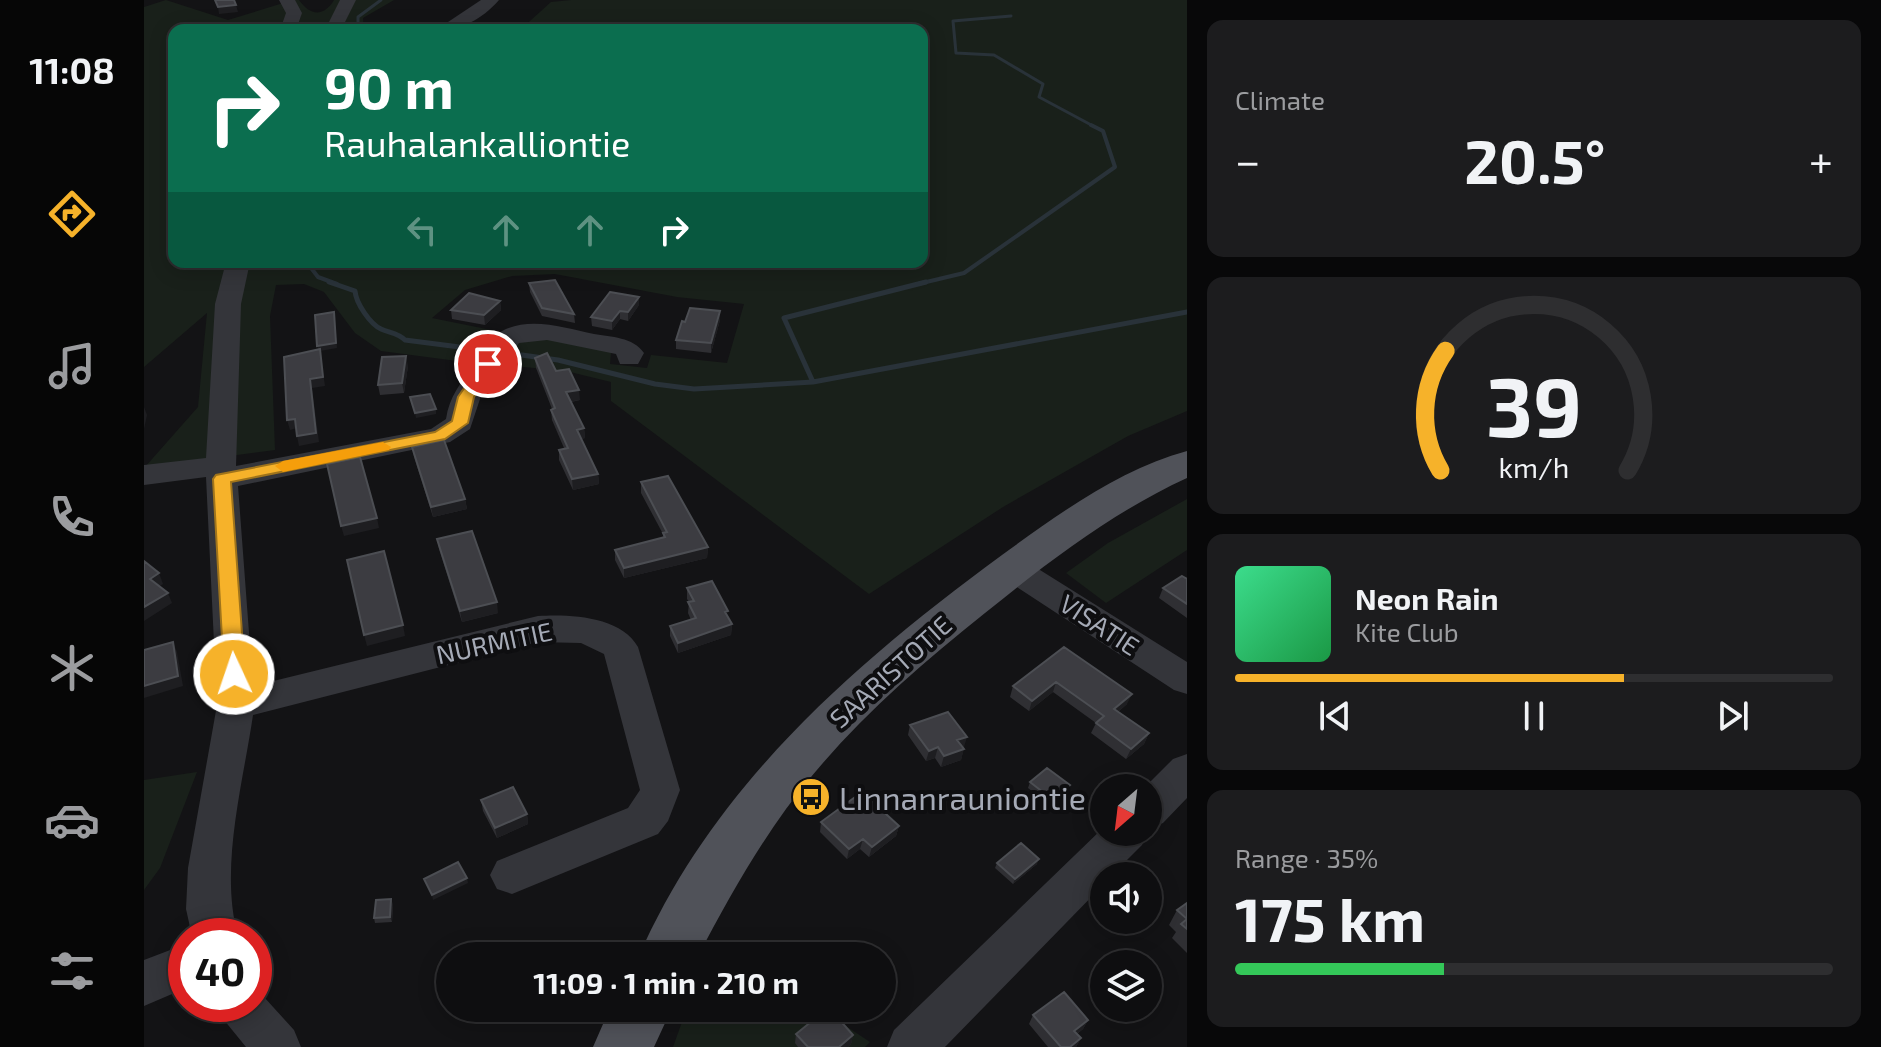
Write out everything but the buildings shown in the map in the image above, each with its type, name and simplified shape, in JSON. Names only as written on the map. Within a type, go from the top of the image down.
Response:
[{"type":"main road","name":"SAARISTOTIE","points":[[676,942],[745,825],[787,771],[823,731],[908,649],[1073,523],[1187,463]]},
{"type":"main road","points":[[623,1047],[635,1022]]},
{"type":"street","points":[[287,0],[294,13],[290,24]]},
{"type":"street","points":[[336,24],[348,0]]},
{"type":"street","points":[[456,24],[491,0]]},
{"type":"street","points":[[210,918],[209,868],[236,705],[221,472],[228,304],[237,268]]},
{"type":"street","points":[[144,475],[221,472],[440,436],[460,423],[462,406],[470,389],[503,344],[520,333],[547,332],[625,348],[631,353],[629,358]]},
{"type":"street","name":"VISATIE","points":[[1012,568],[1187,680]]},
{"type":"street","name":"NURMITIE","points":[[236,705],[538,629],[569,626],[606,638],[620,647],[660,790],[653,809],[643,821],[512,875]]},
{"type":"street","points":[[1162,797],[1187,771]]},
{"type":"street","points":[[911,1047],[1113,846]]},
{"type":"street","points":[[144,983],[168,973]]},
{"type":"street","points":[[256,1022],[277,1047]]},
{"type":"shaded area","points":[[166,0],[228,20],[293,0],[299,0],[312,12],[321,12],[334,0],[394,0],[363,18],[364,24],[168,24],[168,268],[928,268],[928,24],[527,24],[551,2],[571,0],[1187,0],[1187,411],[1128,436],[1003,507],[869,594],[611,401],[611,382],[566,371],[502,365],[518,341],[536,337],[611,352],[610,364],[647,368],[651,355],[727,363],[744,304],[677,297],[555,274],[512,276],[465,290],[432,318],[501,332],[481,360],[461,357],[457,361],[381,351],[355,333],[324,292],[304,284],[276,285],[270,316],[275,450],[145,467],[198,407],[207,313],[144,367],[144,7]]},
{"type":"shaded area","points":[[1187,499],[1187,550],[1106,603],[1066,573],[1108,543]]},
{"type":"shaded area","points":[[197,772],[160,868],[144,890],[144,780]]},
{"type":"shaded area","points":[[682,1022],[840,1022],[870,1042],[865,1047],[673,1047]]},
{"type":"waterway","points":[[358,24],[358,17],[381,0]]},
{"type":"waterway","points":[[1011,16],[953,21],[956,53],[994,55],[1043,84],[1039,97],[1095,127]]},
{"type":"waterway","points":[[1091,125],[1095,127]]},
{"type":"waterway","points":[[920,284],[964,273],[1115,167],[1103,131],[1095,127]]},
{"type":"waterway","points":[[311,268],[318,277],[337,284]]},
{"type":"waterway","points":[[329,282],[355,291],[372,323],[405,340],[483,350]]},
{"type":"waterway","points":[[920,284],[926,282]]},
{"type":"waterway","points":[[813,382],[784,318],[920,284]]},
{"type":"waterway","points":[[813,382],[1187,312]]},
{"type":"waterway","points":[[507,353],[558,360],[655,384],[694,389],[813,382]]},
{"type":"slow traffic","points":[[283,466],[383,447]]},
{"type":"place","name":"Linnanrauniontie","points":[[811,797]]},
{"type":"route","points":[[234,674],[222,479],[440,436],[460,423],[466,397],[488,364]]}]
